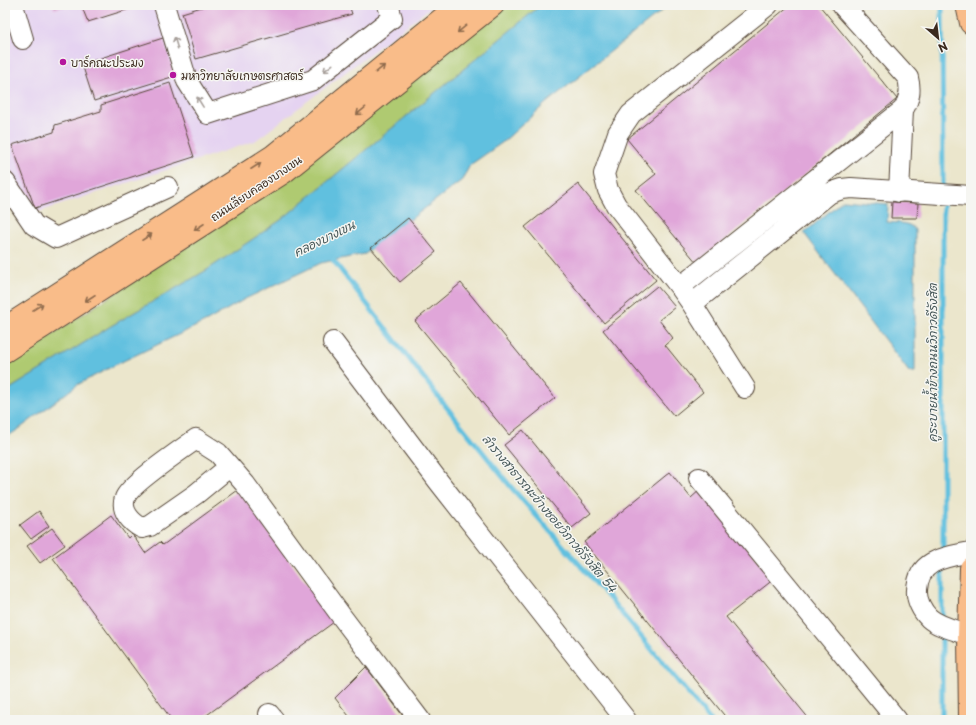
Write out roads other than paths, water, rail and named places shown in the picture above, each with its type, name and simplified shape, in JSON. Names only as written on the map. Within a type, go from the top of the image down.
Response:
[{"type":"main road","name":"ถนนเลียบคลองบางเขน","points":[[5,328],[273,156],[459,5]]},
{"type":"main road","name":"ถนนเลียบคลองบางเขน","points":[[5,352],[284,172],[493,5]]},
{"type":"main road","points":[[967,5],[971,23]]},
{"type":"main road","points":[[970,720],[951,628],[971,568]]},
{"type":"street","points":[[13,5],[23,39]]},
{"type":"street","points":[[164,5],[187,80],[208,114],[313,80],[392,18],[388,5]]},
{"type":"street","points":[[745,388],[680,286],[616,205],[608,190],[604,174],[618,133],[631,114],[768,5]]},
{"type":"street","points":[[680,286],[903,110],[909,99],[910,88],[908,78],[842,5]]},
{"type":"street","points":[[899,192],[903,110]]},
{"type":"street","points":[[5,182],[34,225],[56,238],[168,187]]},
{"type":"street","points":[[692,304],[830,193],[842,189],[852,188],[963,196]]},
{"type":"street","points":[[333,342],[439,482],[626,720]]},
{"type":"street","points":[[229,466],[196,494],[150,526],[142,528],[127,515],[124,506],[125,498],[134,485],[196,439],[218,453],[246,484],[342,617],[420,720]]},
{"type":"street","points":[[699,478],[897,720]]},
{"type":"street","points":[[951,628],[929,618],[920,607],[916,594],[917,582],[922,571],[943,558],[971,552]]},
{"type":"water","name":"คลองบางเขน","points":[[541,5],[669,5],[545,104],[503,142],[470,165],[462,180],[365,254],[321,263],[245,299],[207,321],[115,365],[77,385],[5,438],[5,392],[111,326],[207,270],[281,220]]},
{"type":"water","points":[[843,200],[888,204],[887,222],[907,224],[915,230],[915,372],[909,372],[804,233]]},
{"type":"waterway","name":"คูระบายน้ำข้างถนนวิภาวดีรังสิต","points":[[942,5],[943,191]]},
{"type":"waterway","name":"คูระบายน้ำข้างถนนวิภาวดีรังสิต","points":[[943,199],[943,553]]},
{"type":"waterway","name":"ลำรางสาธารณะข้างซอยวิภาวดีรังสิต 54","points":[[330,256],[440,399],[511,487],[610,599],[710,720]]},
{"type":"waterway","name":"คูระบายน้ำข้างถนนวิภาวดีรังสิต","points":[[942,563],[942,621]]},
{"type":"waterway","name":"คูระบายน้ำข้างถนนวิภาวดีรังสิต","points":[[942,631],[942,720]]},
{"type":"place","name":"บาร์คณะประมง","points":[[63,62]]},
{"type":"place","name":"มหาวิทยาลัยเกษตรศาสตร์","points":[[173,75]]}]
